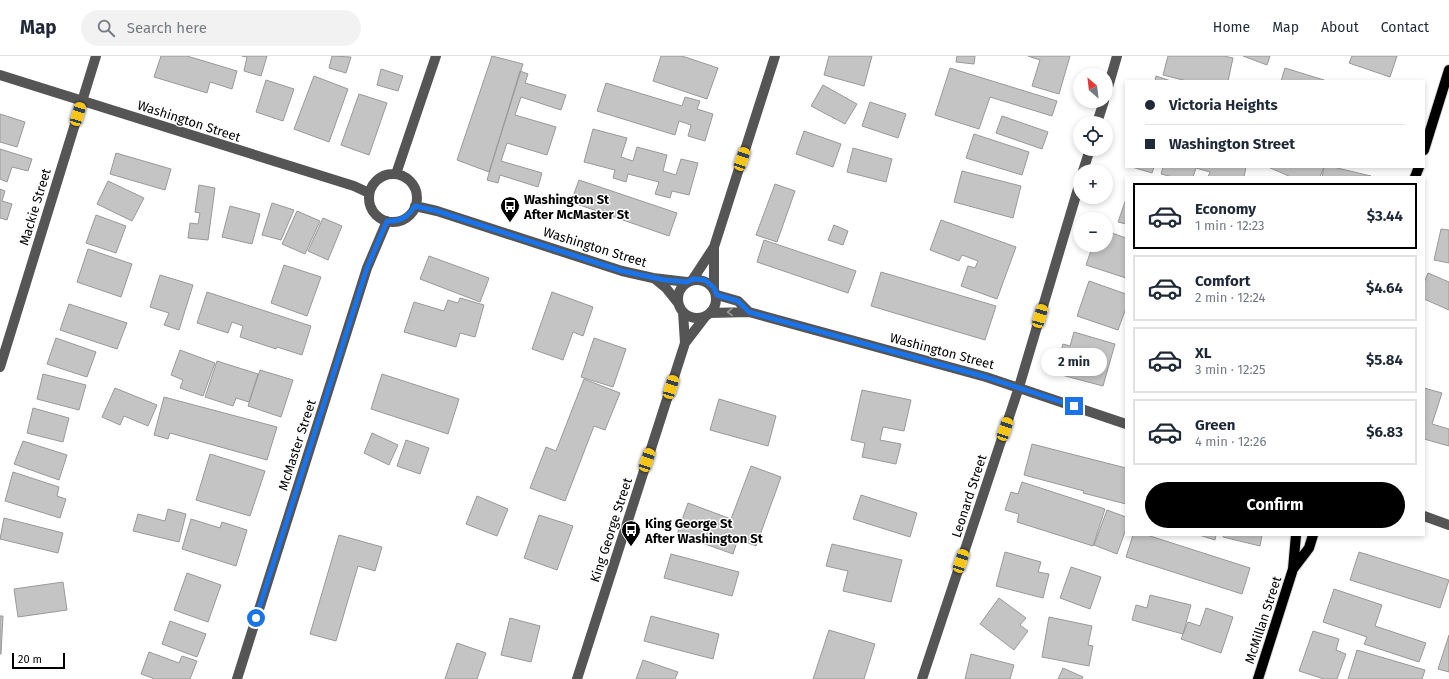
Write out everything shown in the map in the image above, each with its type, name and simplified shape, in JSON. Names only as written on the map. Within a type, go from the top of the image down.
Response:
[{"type":"main road","points":[[1425,147],[1449,70]]},
{"type":"main road","name":"McMillan Street","points":[[1258,679],[1293,569],[1296,536]]},
{"type":"main road","name":"McMillan Street","points":[[1293,569],[1309,548],[1313,536]]},
{"type":"street","name":"Mackie Street","points":[[0,367],[96,56]]},
{"type":"street","points":[[396,174],[436,56]]},
{"type":"street","points":[[714,247],[715,308],[708,315],[693,318],[681,307],[680,291],[690,281],[714,247],[775,56]]},
{"type":"street","points":[[1113,70],[1117,56]]},
{"type":"street","name":"Washington Street","points":[[0,75],[354,186],[369,193]]},
{"type":"street","points":[[390,174],[396,174],[412,183],[416,194],[415,206],[407,217],[394,222],[387,221],[372,210],[369,193],[379,178],[390,174]]},
{"type":"street","name":"Leonard Street","points":[[922,679],[1019,387],[1073,204]]},
{"type":"street","name":"Washington Street","points":[[415,206],[437,211],[622,271],[653,278],[690,281]]},
{"type":"street","name":"McMaster Street","points":[[237,679],[367,268],[387,221]]},
{"type":"street","name":"Washington Street","points":[[653,278],[666,288],[681,307]]},
{"type":"street","points":[[690,281],[705,280],[715,291]]},
{"type":"street","name":"Washington Street","points":[[715,291],[738,301],[749,312]]},
{"type":"street","name":"King George Street","points":[[681,307],[685,343]]},
{"type":"street","name":"Washington Street","points":[[708,315],[749,312],[1019,387],[1125,424]]},
{"type":"street","name":"King George Street","points":[[578,679],[685,343],[708,315]]},
{"type":"street","points":[[1425,516],[1449,525]]},
{"type":"building","points":[[161,56],[187,56],[237,71],[232,89],[210,82],[207,93],[154,77]]},
{"type":"building","points":[[242,56],[267,56],[261,76],[244,71],[247,57]]},
{"type":"building","points":[[332,56],[351,57],[346,73],[329,68]]},
{"type":"building","points":[[492,56],[523,64],[489,172],[457,160]]},
{"type":"building","points":[[661,56],[682,56],[718,68],[707,99],[653,81]]},
{"type":"building","points":[[829,56],[872,56],[864,86],[824,75]]},
{"type":"building","points":[[957,56],[975,56],[974,64],[956,62]]},
{"type":"building","points":[[1028,56],[1070,56],[1059,94],[1032,86],[1040,60]]},
{"type":"building","points":[[1168,56],[1224,56],[1233,58],[1228,80],[1183,80],[1163,75]]},
{"type":"building","points":[[1243,56],[1270,56],[1267,65]]},
{"type":"building","points":[[1352,56],[1397,56],[1390,77],[1349,63]]},
{"type":"building","points":[[950,68],[1057,101],[1052,116],[990,97],[979,129],[935,115]]},
{"type":"building","points":[[1285,68],[1324,80],[1281,80]]},
{"type":"building","points":[[381,69],[403,76],[398,91],[377,85]]},
{"type":"building","points":[[520,71],[528,74],[525,83],[566,95],[561,110],[521,97],[515,115],[556,127],[547,155],[507,143],[501,161],[542,173],[538,187],[500,175],[498,183],[487,180]]},
{"type":"building","points":[[314,76],[348,89],[329,142],[294,129]]},
{"type":"building","points":[[1156,76],[1168,80],[1155,80]]},
{"type":"building","points":[[266,80],[294,89],[283,121],[256,112]]},
{"type":"building","points":[[606,83],[682,106],[685,97],[700,101],[697,109],[713,114],[705,141],[688,136],[691,125],[679,121],[675,135],[597,111]]},
{"type":"building","points":[[823,85],[857,104],[845,124],[811,106]]},
{"type":"building","points":[[359,94],[387,103],[369,155],[341,145]]},
{"type":"building","points":[[870,102],[906,114],[898,138],[862,126]]},
{"type":"building","points":[[0,114],[25,122],[17,147],[0,142]]},
{"type":"building","points":[[1002,116],[1048,132],[1042,149],[996,133]]},
{"type":"building","points":[[593,129],[627,138],[621,157],[633,161],[637,147],[667,155],[663,171],[676,175],[681,159],[698,163],[689,195],[672,191],[670,198],[655,194],[659,182],[628,174],[626,182],[613,178],[615,170],[584,162]]},
{"type":"building","points":[[804,131],[841,144],[833,167],[796,154]]},
{"type":"building","points":[[974,134],[1029,152],[1022,175],[966,158]]},
{"type":"building","points":[[853,148],[892,159],[886,182],[847,172]]},
{"type":"building","points":[[0,149],[32,159],[28,171],[12,167],[7,182],[0,179]]},
{"type":"building","points":[[116,153],[171,169],[165,190],[110,174]]},
{"type":"building","points":[[1135,168],[1154,168],[1152,173]]},
{"type":"building","points":[[1163,168],[1196,168],[1193,176],[1169,176],[1161,174]]},
{"type":"building","points":[[1196,168],[1246,168],[1244,176],[1208,176],[1210,172]]},
{"type":"building","points":[[1270,168],[1324,168],[1320,176],[1289,176]]},
{"type":"building","points":[[1324,168],[1337,168],[1371,176],[1322,176]]},
{"type":"building","points":[[962,171],[1021,186],[1013,218],[954,202]]},
{"type":"building","points":[[579,180],[677,213],[669,236],[571,202]]},
{"type":"building","points":[[108,181],[144,198],[132,221],[97,204]]},
{"type":"building","points":[[775,184],[795,191],[777,242],[756,235]]},
{"type":"building","points":[[199,185],[215,188],[208,240],[188,238],[190,223],[198,224],[200,213],[195,212]]},
{"type":"building","points":[[0,189],[5,191],[2,201],[12,204],[7,220],[0,218]]},
{"type":"building","points":[[1125,202],[1125,224],[1118,222]]},
{"type":"building","points":[[272,203],[294,210],[281,240],[262,235]]},
{"type":"building","points":[[230,206],[260,214],[252,244],[222,237]]},
{"type":"building","points":[[297,211],[320,221],[305,254],[282,244]]},
{"type":"building","points":[[96,215],[126,226],[116,253],[86,243]]},
{"type":"building","points":[[323,218],[342,226],[328,260],[308,251]]},
{"type":"building","points":[[941,220],[1016,247],[997,299],[961,286],[968,266],[975,268],[978,261],[962,255],[959,261],[930,250]]},
{"type":"building","points":[[834,225],[848,231],[843,245],[828,240]]},
{"type":"building","points":[[1441,229],[1449,230],[1449,263],[1434,260]]},
{"type":"building","points":[[1113,233],[1125,238],[1125,278],[1086,265],[1091,252],[1113,252]]},
{"type":"building","points":[[764,240],[856,271],[848,293],[757,262]]},
{"type":"building","points":[[88,249],[132,264],[121,297],[77,282]]},
{"type":"building","points":[[429,256],[489,278],[480,302],[420,279]]},
{"type":"building","points":[[284,265],[321,277],[307,316],[271,303]]},
{"type":"building","points":[[881,272],[996,306],[985,340],[871,306]]},
{"type":"building","points":[[1428,273],[1449,282],[1449,310],[1425,299],[1425,280]]},
{"type":"building","points":[[160,275],[193,285],[179,330],[164,325],[169,313],[150,307]]},
{"type":"building","points":[[1089,281],[1125,294],[1125,311],[1118,330],[1077,316]]},
{"type":"building","points":[[207,292],[311,326],[302,355],[277,347],[276,349],[240,337],[243,326],[232,322],[228,333],[197,323]]},
{"type":"building","points":[[552,292],[593,307],[583,336],[573,332],[563,360],[532,349]]},
{"type":"building","points":[[460,298],[484,305],[475,337],[460,333],[456,347],[404,332],[414,302],[444,311],[448,300],[458,303]]},
{"type":"building","points":[[69,304],[127,323],[117,349],[60,330]]},
{"type":"building","points":[[1074,332],[1115,344],[1103,386],[1054,373],[1063,344],[1070,346]]},
{"type":"building","points":[[56,338],[96,352],[87,377],[47,364]]},
{"type":"building","points":[[594,338],[626,349],[613,387],[581,377]]},
{"type":"building","points":[[180,350],[215,363],[203,396],[180,388],[183,380],[171,375]]},
{"type":"building","points":[[217,361],[258,374],[249,402],[236,398],[233,406],[205,397]]},
{"type":"building","points":[[260,370],[293,380],[281,417],[248,406]]},
{"type":"building","points":[[43,374],[86,385],[79,410],[37,399]]},
{"type":"building","points":[[382,374],[459,399],[448,434],[371,409]]},
{"type":"building","points":[[584,379],[620,393],[605,430],[594,426],[565,501],[530,488],[546,447],[556,451]]},
{"type":"building","points":[[115,388],[157,405],[148,426],[124,416],[120,425],[102,417]]},
{"type":"building","points":[[1425,388],[1442,393],[1432,424],[1449,429],[1449,446],[1425,439]]},
{"type":"building","points":[[862,390],[911,400],[904,431],[883,427],[880,440],[901,444],[896,464],[862,457],[865,443],[851,440]]},
{"type":"building","points":[[164,397],[277,427],[267,460],[170,433],[168,439],[154,435]]},
{"type":"building","points":[[719,399],[776,416],[768,446],[710,430]]},
{"type":"building","points":[[33,408],[69,418],[63,442],[27,433]]},
{"type":"building","points":[[372,433],[398,445],[389,465],[364,453]]},
{"type":"building","points":[[406,440],[429,448],[420,474],[397,466]]},
{"type":"building","points":[[23,441],[67,455],[59,480],[14,464]]},
{"type":"building","points":[[1032,444],[1125,468],[1125,504],[1083,493],[1084,491],[1024,475]]},
{"type":"building","points":[[210,454],[265,471],[250,516],[196,500]]},
{"type":"building","points":[[751,466],[781,477],[756,546],[738,539],[733,554],[677,534],[688,503],[731,519]]},
{"type":"building","points":[[13,472],[59,487],[57,496],[66,499],[60,518],[5,501]]},
{"type":"building","points":[[1022,482],[1105,509],[1093,546],[1017,522],[1019,514],[1005,510],[1011,492],[1018,494]]},
{"type":"building","points":[[861,495],[917,513],[910,537],[853,519]]},
{"type":"building","points":[[477,496],[508,509],[497,536],[466,524]]},
{"type":"building","points":[[168,509],[186,514],[179,542],[133,531],[138,514],[165,521]]},
{"type":"building","points":[[1107,510],[1125,517],[1125,532],[1117,554],[1094,545]]},
{"type":"building","points":[[539,515],[573,526],[557,570],[524,558]]},
{"type":"building","points":[[4,518],[63,533],[58,553],[0,539]]},
{"type":"building","points":[[191,519],[220,528],[222,522],[247,530],[236,566],[182,549]]},
{"type":"building","points":[[339,535],[382,547],[375,571],[358,566],[336,641],[310,634]]},
{"type":"building","points":[[1133,536],[1150,536],[1250,568],[1242,594],[1126,557]]},
{"type":"building","points":[[1202,536],[1216,536],[1215,540]]},
{"type":"building","points":[[1224,536],[1262,536],[1260,546]]},
{"type":"building","points":[[832,544],[902,560],[891,602],[843,591],[848,571],[826,566]]},
{"type":"building","points":[[1005,552],[1041,562],[1038,572],[1049,574],[1043,598],[996,586]]},
{"type":"building","points":[[1359,552],[1449,580],[1440,608],[1350,580]]},
{"type":"building","points":[[671,554],[739,572],[732,596],[664,578]]},
{"type":"building","points":[[1071,567],[1101,577],[1090,609],[1060,598]]},
{"type":"building","points":[[187,573],[221,585],[208,622],[174,610]]},
{"type":"building","points":[[63,582],[67,610],[18,617],[14,589]]},
{"type":"building","points":[[1334,589],[1382,605],[1375,626],[1426,643],[1419,662],[1364,644],[1367,637],[1323,622]]},
{"type":"building","points":[[1150,595],[1191,605],[1183,634],[1132,620],[1136,605],[1147,608]]},
{"type":"building","points":[[999,598],[1026,618],[1020,625],[1028,631],[1014,650],[980,624]]},
{"type":"building","points":[[1206,608],[1233,617],[1221,653],[1181,639],[1188,622],[1200,626]]},
{"type":"building","points":[[0,616],[3,616],[1,654],[0,654]]},
{"type":"building","points":[[651,616],[719,634],[713,659],[644,641]]},
{"type":"building","points":[[1049,617],[1092,626],[1088,645],[1093,646],[1089,666],[1042,657]]},
{"type":"building","points":[[510,618],[540,626],[531,662],[501,655]]},
{"type":"building","points":[[170,621],[206,634],[197,657],[162,644]]},
{"type":"building","points":[[829,630],[875,644],[864,679],[813,679]]},
{"type":"building","points":[[1313,631],[1339,639],[1336,650],[1346,654],[1337,679],[1324,679],[1299,671]]},
{"type":"building","points":[[1449,635],[1449,672],[1438,669]]},
{"type":"building","points":[[457,643],[486,653],[477,679],[445,679]]},
{"type":"building","points":[[1357,650],[1425,670],[1422,679],[1348,679]]},
{"type":"building","points":[[149,652],[179,663],[182,656],[197,661],[190,679],[155,679],[141,674]]},
{"type":"building","points":[[971,654],[1014,665],[1010,679],[965,679]]},
{"type":"building","points":[[643,660],[678,672],[675,679],[636,679]]},
{"type":"building","points":[[1063,668],[1083,677],[1082,679],[1058,679]]},
{"type":"place","name":"Washington St After McMaster St","points":[[510,223]]},
{"type":"place","name":"King George St After Washington St","points":[[631,547]]},
{"type":"route","points":[[256,618],[367,268],[387,221],[394,222],[407,217],[415,206],[437,211],[622,271],[665,280],[687,282],[693,279],[705,280],[714,288],[717,295],[738,301],[749,312],[986,377],[1074,406]]}]
